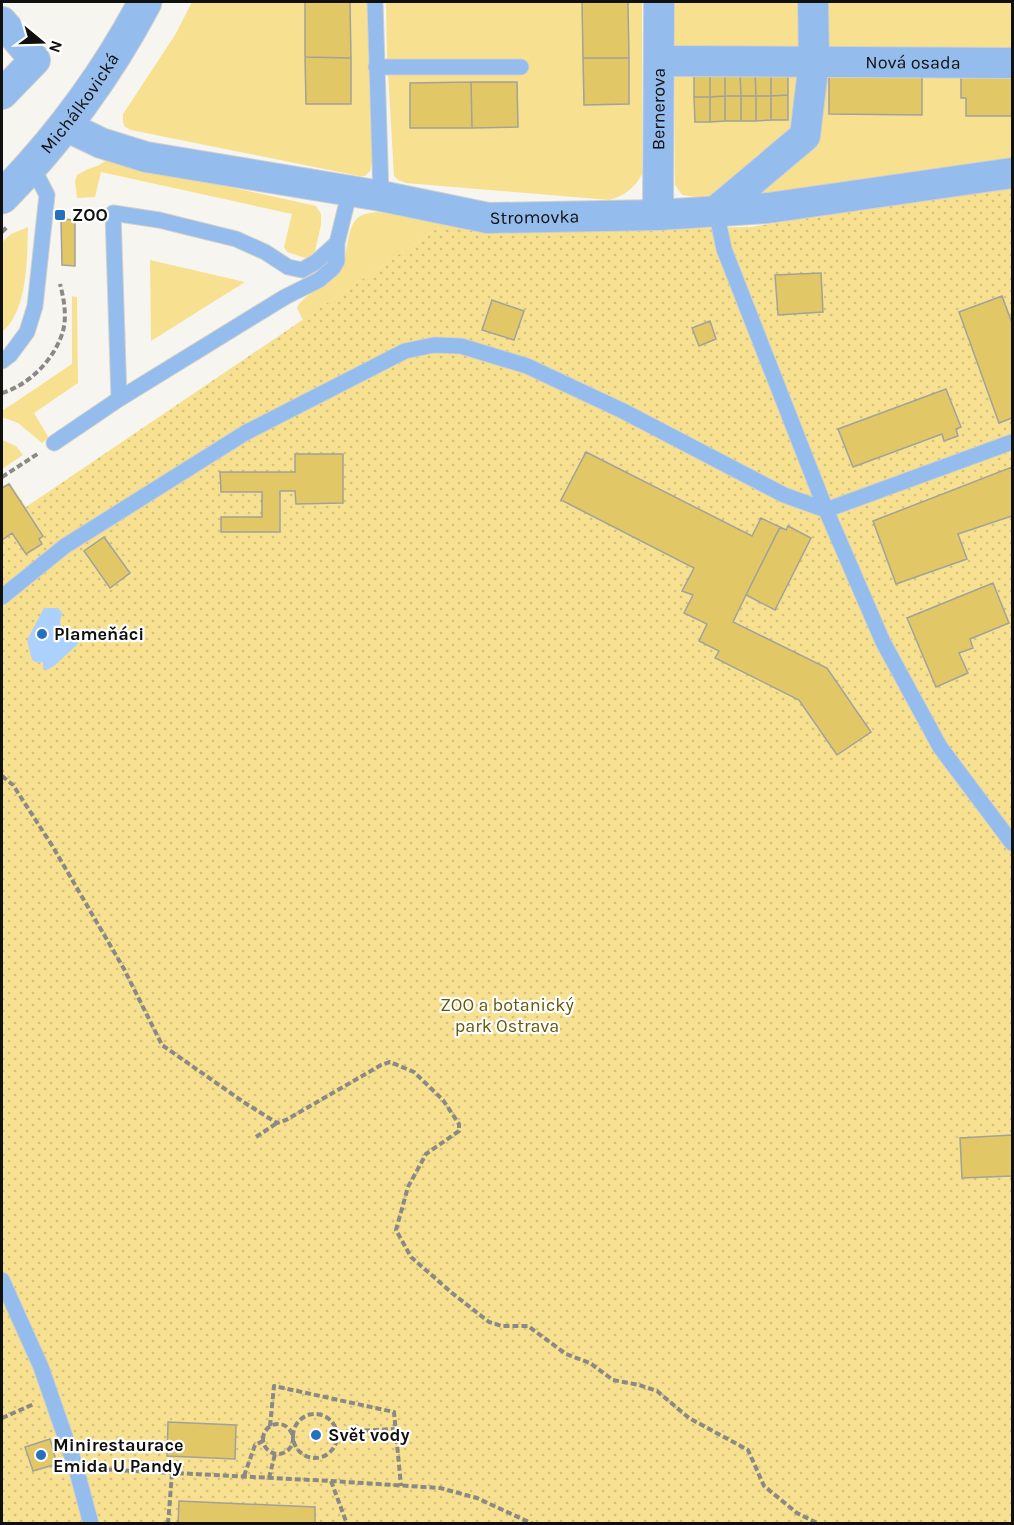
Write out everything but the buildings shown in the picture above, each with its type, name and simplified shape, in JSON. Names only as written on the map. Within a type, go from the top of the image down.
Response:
[{"type":"street","name":"Michálkovická","points":[[2,197],[66,126],[97,82],[145,2]]},
{"type":"street","name":"Bernerova","points":[[658,215],[659,2]]},
{"type":"street","points":[[716,211],[805,136],[814,61],[813,2]]},
{"type":"street","points":[[2,22],[35,60],[2,94]]},
{"type":"street","name":"Nová osada","points":[[659,61],[1012,63]]},
{"type":"street","name":"Stromovka","points":[[66,126],[101,143],[146,158],[350,190],[488,218],[658,215],[768,208],[1012,173]]},
{"type":"lane","points":[[375,2],[381,196]]},
{"type":"lane","points":[[376,67],[520,67]]},
{"type":"lane","points":[[2,361],[10,355],[27,332],[35,306],[47,195],[32,166]]},
{"type":"lane","points":[[54,443],[119,399],[285,297],[319,280],[333,268],[337,261],[337,243],[350,190]]},
{"type":"lane","points":[[716,211],[724,249],[826,510],[883,642],[940,747],[1012,843]]},
{"type":"lane","points":[[119,399],[113,213],[159,220],[236,239],[265,252],[288,267],[302,270],[316,262],[337,243]]},
{"type":"lane","points":[[2,597],[65,546],[245,433],[405,351],[434,345],[461,346],[527,366],[622,411],[784,495],[826,510],[1012,442]]},
{"type":"lane","points":[[2,1280],[41,1367],[76,1468],[91,1524]]},
{"type":"path","points":[[2,477],[54,443]]},
{"type":"path","points":[[2,776],[13,785],[52,846],[124,969],[162,1045],[245,1103],[277,1122]]},
{"type":"path","points":[[256,1137],[277,1122],[286,1120],[381,1065],[390,1062],[414,1072],[443,1100],[459,1124],[459,1131],[426,1154],[408,1187],[396,1230],[411,1257],[489,1322],[502,1326],[528,1326],[566,1354],[590,1363],[613,1380],[657,1391],[689,1418],[748,1450],[764,1486],[797,1513],[819,1524]]},
{"type":"path","points":[[270,1426],[275,1424],[287,1426],[291,1430],[293,1436],[295,1444],[300,1452],[307,1456],[315,1458],[324,1456],[336,1444],[336,1427],[324,1415],[315,1413],[306,1415],[294,1427],[293,1436],[291,1447],[280,1454],[269,1451],[265,1447],[263,1435],[270,1426],[274,1386],[393,1412],[401,1486]]},
{"type":"path","points":[[2,1418],[51,1396]]},
{"type":"path","points":[[337,1432],[395,1430]]},
{"type":"path","points":[[244,1476],[255,1445],[263,1441]]},
{"type":"path","points":[[269,1478],[275,1454]]},
{"type":"path","points":[[76,1468],[331,1480],[440,1488],[477,1498],[532,1524]]},
{"type":"path","points":[[168,1524],[172,1473]]},
{"type":"path","points":[[331,1480],[347,1524]]},
{"type":"green space","points":[[192,2],[367,2],[372,162],[370,171],[365,176],[359,176],[125,127],[123,114],[175,35]]},
{"type":"green space","points":[[386,2],[642,2],[642,174],[639,179],[628,191],[609,200],[406,183],[398,180],[394,176]]},
{"type":"green space","points":[[674,2],[1012,2],[1012,161],[795,194],[696,197],[682,195],[675,185]]},
{"type":"green space","points":[[107,160],[316,206],[321,214],[321,225],[315,251],[305,258],[287,252],[284,247],[292,214],[101,172],[95,197],[77,198],[75,181],[77,175]]},
{"type":"green space","name":"ZOO a botanický park Ostrava","points":[[1012,187],[1012,1523],[2,1524],[2,487],[9,482],[26,507],[447,222],[496,231],[751,227],[887,204]]},
{"type":"green space","points":[[377,212],[447,222],[303,320],[297,308],[306,297],[330,281],[340,271],[351,227],[355,221],[363,215]]},
{"type":"green space","points":[[28,227],[26,268],[21,298],[11,323],[2,332],[2,242],[11,234]]},
{"type":"green space","points":[[150,260],[245,282],[151,341]]},
{"type":"green space","points":[[72,296],[77,297],[78,383],[34,413],[49,438],[42,443],[18,423],[2,417],[2,411],[72,364]]},
{"type":"green space","points":[[2,440],[16,446],[23,455],[2,469]]},
{"type":"water","points":[[44,608],[57,608],[62,612],[60,623],[64,636],[75,634],[79,638],[78,644],[47,670],[43,669],[43,662],[38,663],[32,660],[27,640]]},
{"type":"place","name":"ZOO","points":[[60,215]]},
{"type":"place","name":"Plameňáci","points":[[42,634]]},
{"type":"place","name":"Svět vody","points":[[316,1435]]},
{"type":"place","name":"Minirestaurace Emida U Pandy","points":[[41,1455]]}]
